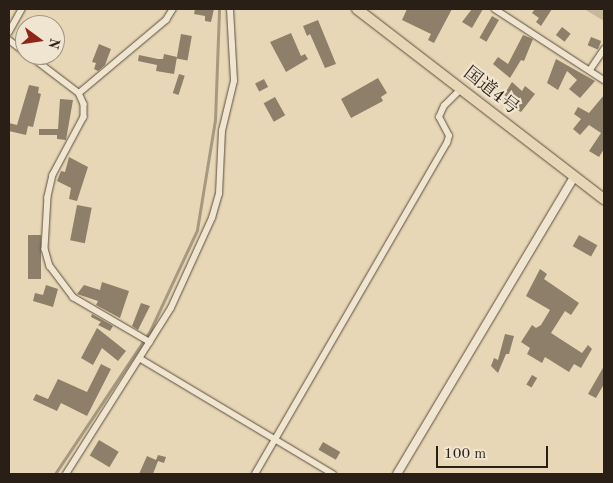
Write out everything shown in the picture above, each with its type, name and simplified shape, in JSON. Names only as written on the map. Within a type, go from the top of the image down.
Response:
[{"type":"highway","name":"国道4号","points":[[357,9],[604,200]]},
{"type":"street","points":[[9,32],[22,9]]},
{"type":"street","points":[[79,93],[166,20],[174,9]]},
{"type":"street","points":[[66,474],[141,359],[149,341],[171,308],[202,242],[219,194],[220,149],[234,81],[230,9]]},
{"type":"street","points":[[495,9],[604,80]]},
{"type":"street","points":[[590,70],[604,49]]},
{"type":"street","points":[[42,65],[79,93],[84,104],[84,117],[53,175],[45,225],[45,249],[58,281],[73,297],[149,341]]},
{"type":"street","points":[[255,474],[447,143],[449,136],[439,118],[444,106],[461,89]]},
{"type":"street","points":[[397,474],[574,177]]},
{"type":"street","points":[[141,359],[276,438],[333,474]]},
{"type":"shaded area","points":[[584,9],[604,9],[604,21]]},
{"type":"building","points":[[195,9],[214,9],[211,22],[205,21],[205,16],[194,14]]},
{"type":"building","points":[[407,9],[452,9],[434,43],[428,40],[431,34],[402,20]]},
{"type":"building","points":[[472,9],[483,9],[472,28],[462,22]]},
{"type":"building","points":[[535,9],[552,9],[541,26],[536,22],[539,18],[532,13]]},
{"type":"building","points":[[492,16],[499,20],[486,42],[480,38]]},
{"type":"building","points":[[318,20],[336,64],[325,68],[310,34],[307,36],[303,26]]},
{"type":"building","points":[[562,27],[571,34],[565,42],[556,35]]},
{"type":"building","points":[[291,33],[301,56],[305,54],[308,59],[286,72],[270,42]]},
{"type":"building","points":[[181,34],[192,36],[187,61],[177,59]]},
{"type":"building","points":[[523,35],[533,39],[524,61],[521,60],[510,78],[493,64],[498,57],[508,64]]},
{"type":"building","points":[[591,37],[601,41],[598,49],[588,45]]},
{"type":"building","points":[[99,44],[111,49],[105,65],[98,71],[94,69],[96,63],[92,62]]},
{"type":"building","points":[[164,54],[177,57],[174,74],[156,71],[157,65],[138,61],[139,55],[163,59]]},
{"type":"building","points":[[556,59],[595,81],[580,98],[569,89],[577,80],[567,71],[558,90],[547,83]]},
{"type":"building","points":[[179,74],[185,76],[179,95],[173,93]]},
{"type":"building","points":[[378,78],[387,93],[381,97],[383,101],[351,118],[341,99]]},
{"type":"building","points":[[264,79],[268,87],[259,92],[255,84]]},
{"type":"building","points":[[512,82],[522,91],[525,86],[535,94],[521,112],[500,101]]},
{"type":"building","points":[[29,85],[39,87],[38,93],[41,94],[33,127],[28,126],[26,135],[9,131],[9,123],[17,125]]},
{"type":"building","points":[[604,95],[604,149],[599,157],[589,151],[601,133],[589,125],[580,135],[573,129],[581,119],[574,114],[578,107],[589,113]]},
{"type":"building","points":[[275,97],[285,115],[274,122],[264,103]]},
{"type":"building","points":[[60,99],[73,100],[66,140],[57,139],[57,135],[39,135],[39,129],[58,129]]},
{"type":"building","points":[[69,157],[88,167],[77,201],[69,199],[71,188],[57,181],[61,171],[65,172]]},
{"type":"building","points":[[77,205],[92,208],[85,243],[70,240]]},
{"type":"building","points":[[28,235],[41,235],[41,279],[28,279]]},
{"type":"building","points":[[579,235],[597,245],[591,257],[573,246]]},
{"type":"building","points":[[540,269],[547,274],[544,279],[579,303],[571,315],[565,311],[551,333],[582,353],[588,345],[592,349],[581,368],[574,364],[569,372],[545,357],[542,363],[527,354],[530,348],[521,342],[532,325],[536,328],[541,325],[550,310],[526,296]]},
{"type":"building","points":[[102,282],[129,291],[120,318],[96,305],[98,301],[77,294],[84,285],[100,290]]},
{"type":"building","points":[[46,285],[58,289],[53,307],[33,301],[35,293],[43,295]]},
{"type":"building","points":[[141,303],[150,306],[138,330],[132,326]]},
{"type":"building","points":[[92,314],[113,326],[110,331],[98,325],[101,322],[91,317]]},
{"type":"building","points":[[97,328],[126,351],[118,361],[102,348],[93,365],[81,358]]},
{"type":"building","points":[[505,334],[514,336],[509,354],[506,354],[498,373],[491,366],[494,358],[498,360]]},
{"type":"building","points":[[101,364],[111,369],[87,416],[61,403],[57,411],[33,400],[36,394],[48,399],[58,379],[87,392]]},
{"type":"building","points":[[604,366],[604,384],[596,398],[588,394]]},
{"type":"building","points":[[532,375],[537,378],[531,388],[526,384]]},
{"type":"building","points":[[99,440],[119,452],[109,467],[90,455]]},
{"type":"building","points":[[323,442],[340,452],[336,460],[318,450]]},
{"type":"building","points":[[158,455],[166,457],[164,463],[158,461],[153,474],[139,474],[147,456],[156,460]]},
{"type":"waterway","points":[[55,474],[150,331],[197,230],[215,120],[219,9]]}]
